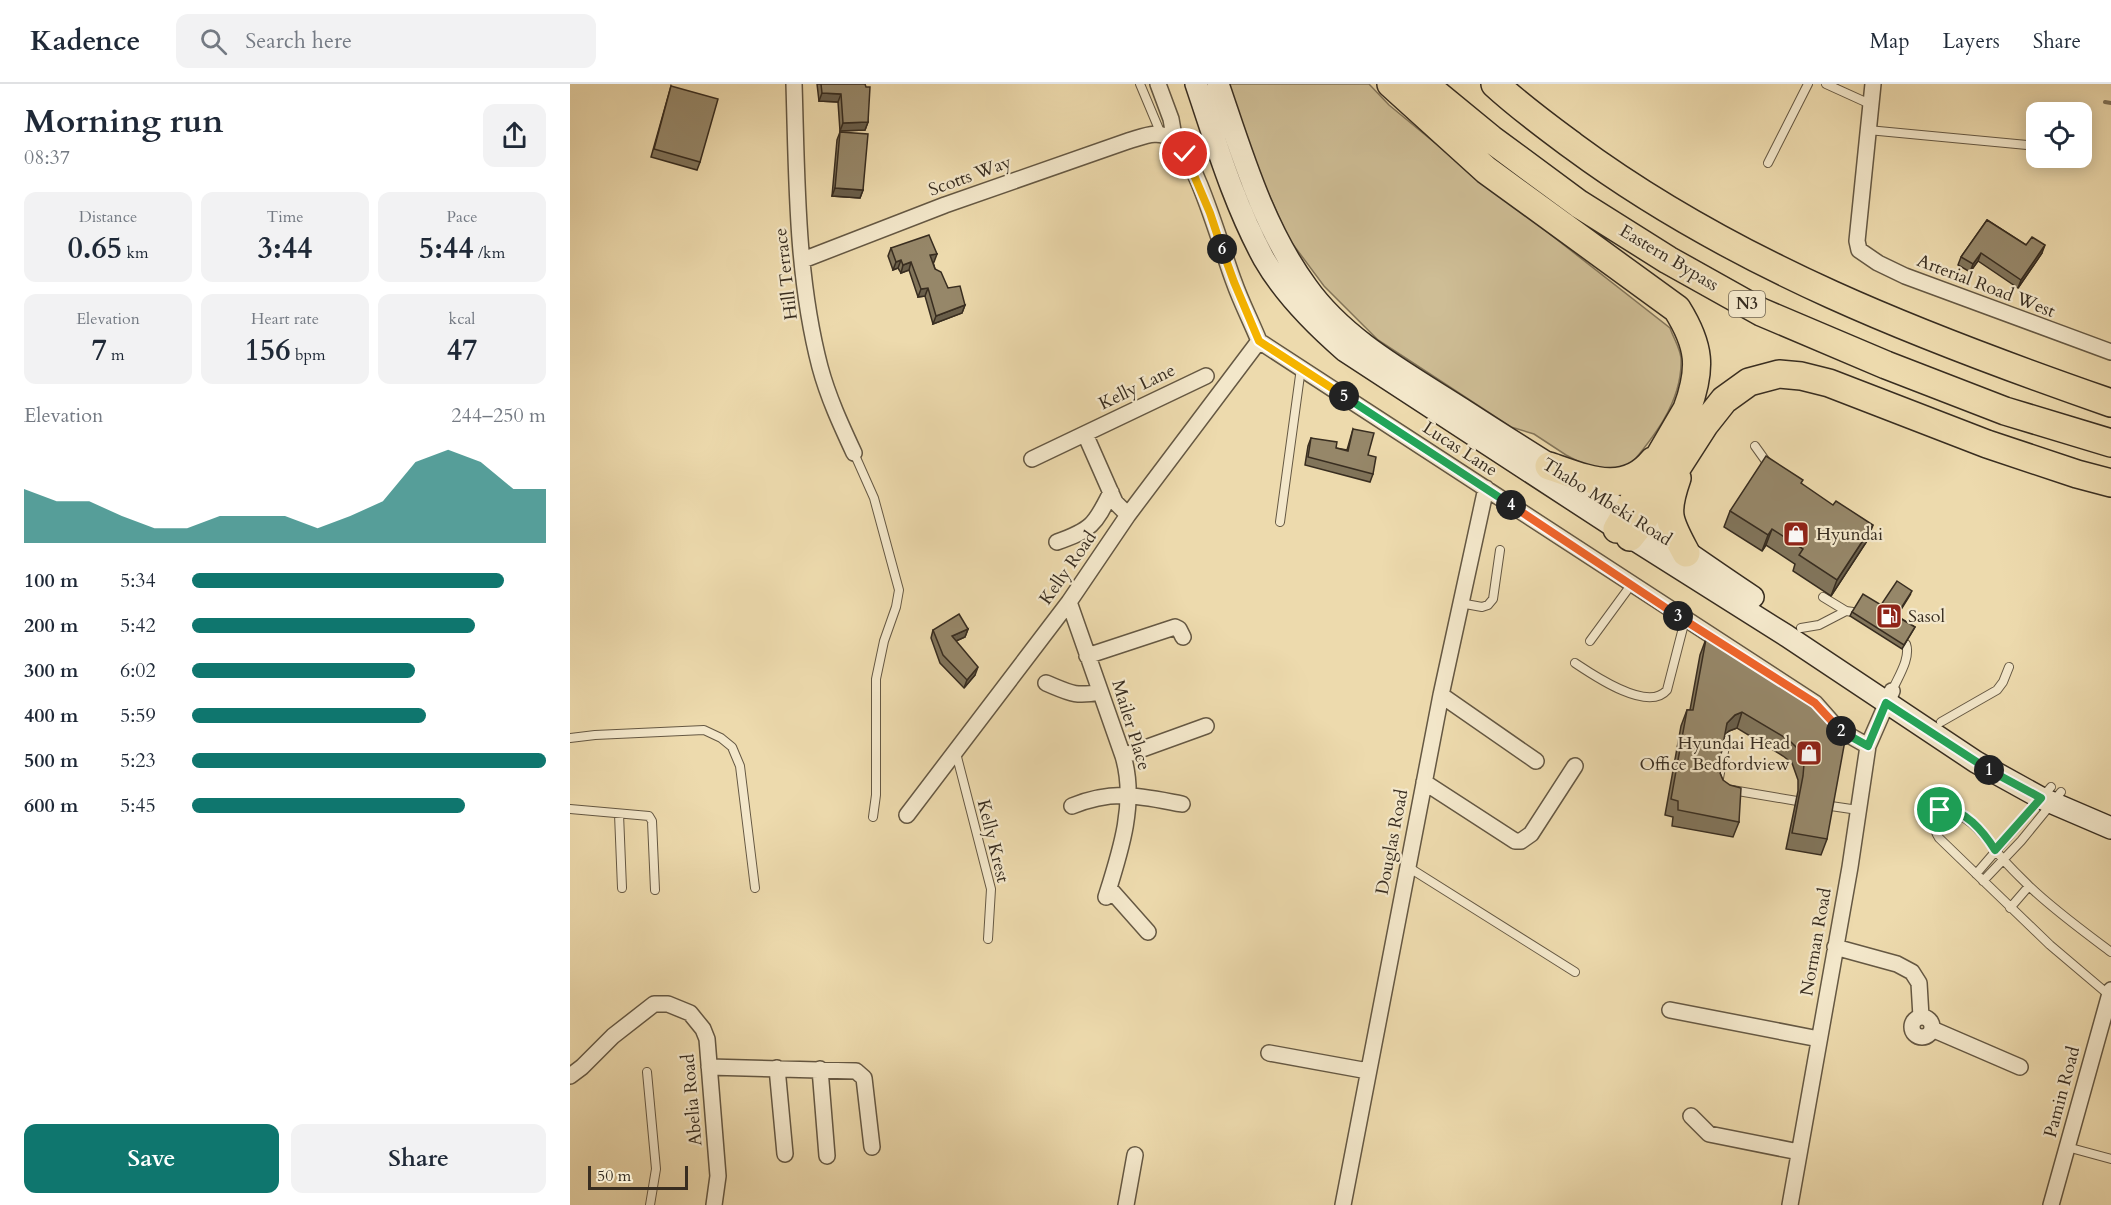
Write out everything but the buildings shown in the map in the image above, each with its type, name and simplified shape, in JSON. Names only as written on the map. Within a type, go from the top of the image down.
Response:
[{"type":"highway","points":[[1391,84],[1486,170],[1677,309],[1690,330],[1696,353],[1697,378],[1678,447],[1669,500],[1673,528],[1686,554]]},
{"type":"highway","name":"Eastern Bypass","points":[[1425,84],[1491,139],[1579,204],[1668,260],[1761,312],[1886,365],[2005,411],[2111,443]]},
{"type":"highway","name":"N3","points":[[1495,84],[1518,105],[1605,170],[1689,222],[1777,269],[1913,330],[2019,371],[2111,403]]},
{"type":"highway","points":[[1550,466],[1593,481],[1629,480],[1678,447],[1705,424],[1725,400],[1749,382],[1779,374],[1801,376],[1829,383],[1987,444],[2111,483]]},
{"type":"highway","points":[[1629,525],[1678,447]]},
{"type":"main road","name":"Thabo Mbeki Road","points":[[1196,84],[1245,222],[1265,261],[1319,328],[1345,351],[1402,390],[1629,525],[1686,554],[1801,628],[1889,697],[1992,772],[2111,815]]},
{"type":"main road","name":"Thabo Mbeki Road","points":[[1218,84],[1265,214],[1286,253],[1314,296],[1358,340],[1550,466],[1753,614],[1889,697],[1941,722],[2051,795],[2111,828]]},
{"type":"street","name":"Hill Terrace","points":[[794,84],[797,194],[807,305],[820,369],[838,419],[854,453]]},
{"type":"street","points":[[1158,84],[1171,119],[1163,136],[1185,154],[1259,341]]},
{"type":"street","points":[[1867,130],[1873,84]]},
{"type":"street","name":"Arterial Road West","points":[[1867,130],[1858,250],[1905,276],[2111,352]]},
{"type":"street","name":"Scotts Way","points":[[803,260],[945,205],[1163,136]]},
{"type":"street","name":"Lucas Lane","points":[[1259,341],[1815,703],[1838,729],[1868,746]]},
{"type":"street","name":"Kelly Road","points":[[907,815],[1069,602],[1128,515],[1259,341]]},
{"type":"street","name":"Kelly Lane","points":[[1032,459],[1206,376]]},
{"type":"street","points":[[1085,434],[1115,502],[1128,515]]},
{"type":"street","name":"Douglas Road","points":[[1342,1205],[1441,695],[1486,488]]},
{"type":"street","points":[[1057,542],[1079,534],[1093,524],[1111,492]]},
{"type":"street","name":"Mailer Place","points":[[1069,602],[1128,776],[1129,794],[1125,828],[1108,893],[1148,932]]},
{"type":"street","points":[[1088,656],[1174,627],[1179,629],[1183,638]]},
{"type":"street","points":[[1046,683],[1074,695],[1100,692]]},
{"type":"street","points":[[1441,695],[1536,761]]},
{"type":"street","name":"Norman Road","points":[[1790,1205],[1868,746],[1889,697]]},
{"type":"street","points":[[1123,756],[1206,726]]},
{"type":"street","points":[[1424,782],[1515,841],[1521,841],[1531,834],[1575,766]]},
{"type":"street","points":[[1072,806],[1090,799],[1129,794],[1182,804]]},
{"type":"street","points":[[1835,947],[1897,964],[1912,972],[1919,982],[1921,1017],[1914,1021],[1913,1025],[1918,1036],[1927,1036],[1932,1029],[2020,1067]]},
{"type":"street","name":"Pamin Road","points":[[2051,1205],[2110,993]]},
{"type":"street","name":"Abelia Road","points":[[570,1076],[627,1024],[654,1004],[668,1004],[690,1013],[703,1029],[706,1039],[718,1176],[714,1205]]},
{"type":"street","points":[[1670,1010],[1819,1039]]},
{"type":"street","points":[[1269,1053],[1368,1071]]},
{"type":"street","points":[[709,1067],[856,1071],[864,1078],[872,1147]]},
{"type":"street","points":[[777,1068],[785,1154]]},
{"type":"street","points":[[820,1069],[827,1155]]},
{"type":"street","points":[[1691,1116],[1709,1134],[1799,1152]]},
{"type":"street","points":[[1126,1205],[1135,1155]]},
{"type":"lane","points":[[1140,84],[1163,136]]},
{"type":"lane","points":[[1768,163],[1808,84]]},
{"type":"lane","points":[[1826,84],[1870,104]]},
{"type":"lane","points":[[1867,130],[2026,145]]},
{"type":"lane","points":[[1280,522],[1301,368]]},
{"type":"lane","points":[[1755,446],[1772,469],[1779,474]]},
{"type":"lane","points":[[854,453],[874,498],[899,590],[876,679],[876,795],[873,817]]},
{"type":"lane","points":[[1460,603],[1482,607],[1488,605],[1492,599],[1500,550]]},
{"type":"lane","points":[[1590,641],[1631,585]]},
{"type":"lane","points":[[1801,628],[1819,625],[1849,612],[1823,597]]},
{"type":"lane","points":[[1575,663],[1618,690],[1654,698],[1663,695],[1667,690],[1685,620]]},
{"type":"lane","points":[[1889,697],[1906,657],[1906,644]]},
{"type":"lane","points":[[1941,722],[1997,690],[2009,667]]},
{"type":"lane","points":[[570,738],[704,730],[722,738],[732,747],[740,766],[755,888]]},
{"type":"lane","points":[[1726,741],[1719,783],[1728,790],[1858,810]]},
{"type":"lane","name":"Kelly Krest","points":[[956,752],[991,889],[988,939]]},
{"type":"lane","points":[[1976,874],[1995,850],[2051,795]]},
{"type":"lane","points":[[1983,881],[2021,841],[2051,795]]},
{"type":"lane","points":[[570,809],[647,815],[651,818],[655,890]]},
{"type":"lane","points":[[2110,993],[2049,945],[1935,833],[1933,825],[1936,814],[1945,809],[1954,811],[1965,818],[1988,838],[1995,850],[2030,886],[2111,952]]},
{"type":"lane","points":[[619,814],[622,888]]},
{"type":"lane","points":[[1408,867],[1575,972]]},
{"type":"lane","points":[[2010,908],[2030,886]]},
{"type":"lane","points":[[647,1072],[656,1169],[650,1205]]},
{"type":"lane","points":[[2067,1147],[2111,1159]]},
{"type":"shaded area","points":[[1225,84],[1369,84],[1389,105],[1458,162],[1670,328],[1681,358],[1677,390],[1664,419],[1625,471],[1602,474],[1566,455],[1534,434],[1511,427],[1378,340],[1324,286],[1289,239],[1244,139]]},
{"type":"waterway","points":[[2105,102],[2111,103]]},
{"type":"place","name":"Hyundai","points":[[1796,534]]},
{"type":"place","name":"Sasol","points":[[1889,616]]},
{"type":"place","name":"Hyundai Head Office Bedfordview","points":[[1809,753]]},
{"type":"route","points":[[1185,154],[1259,341],[1815,703],[1838,729],[1847,735],[1868,746],[1886,703],[1992,772],[2041,798],[1995,850],[1988,838],[1975,825],[1954,811],[1940,810]]}]
